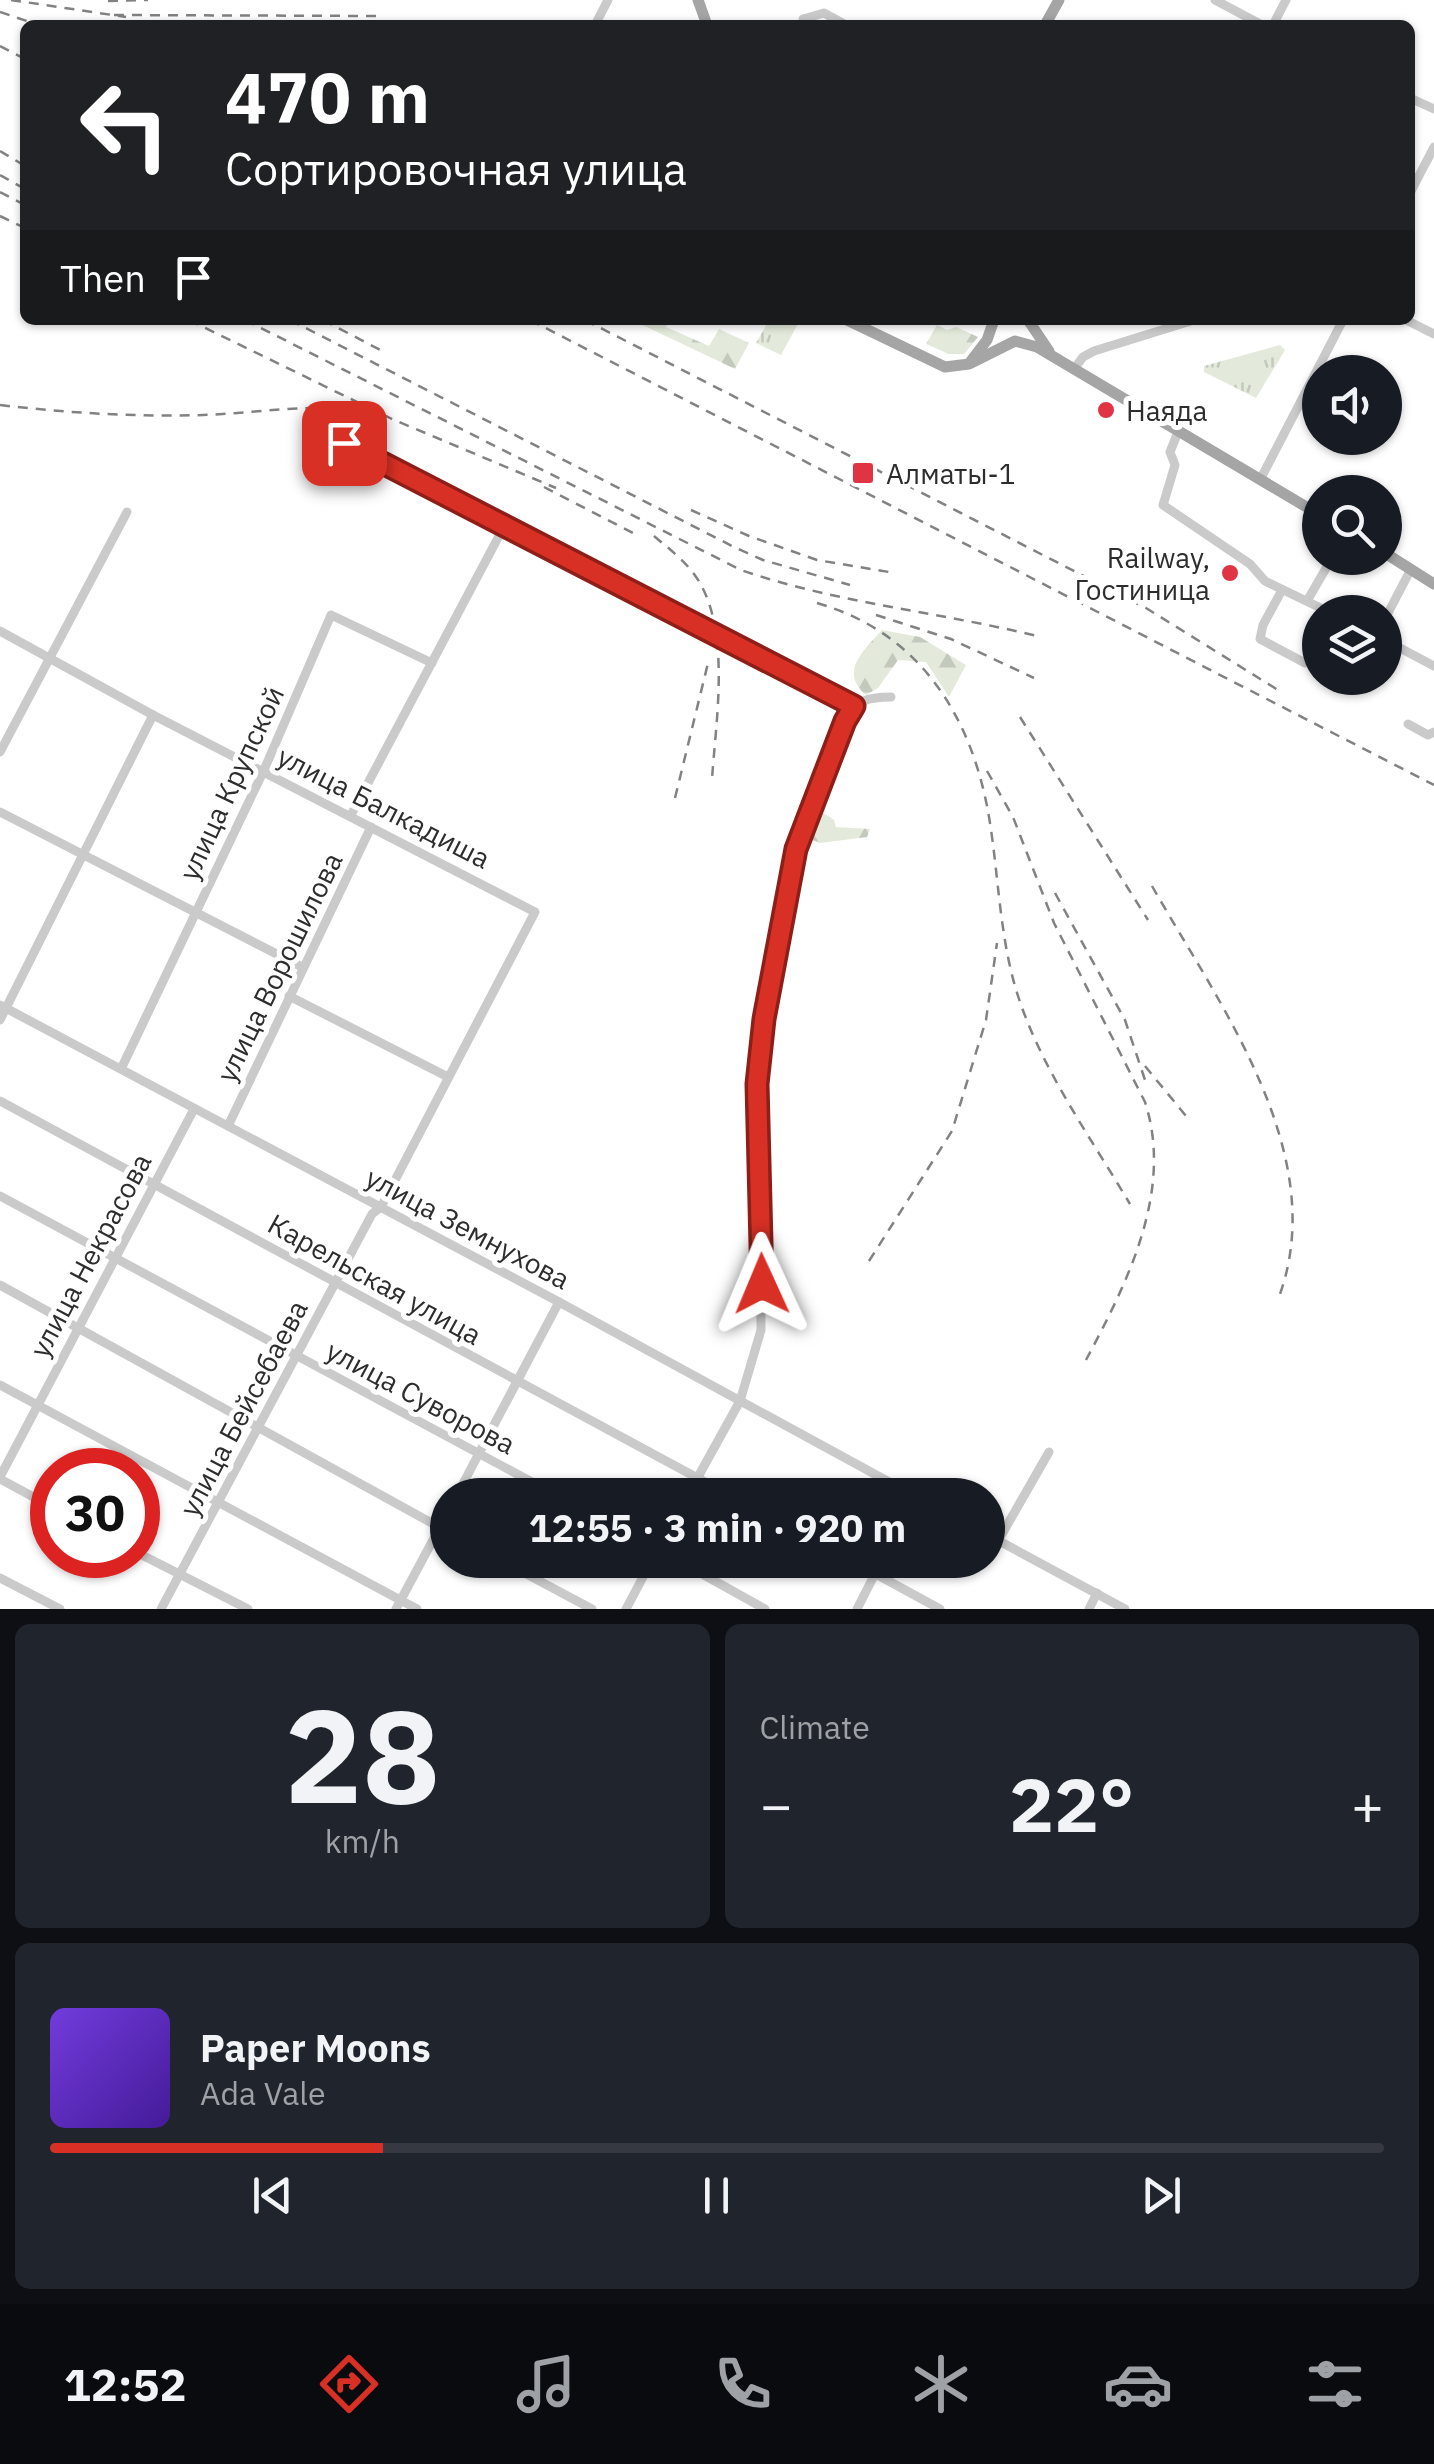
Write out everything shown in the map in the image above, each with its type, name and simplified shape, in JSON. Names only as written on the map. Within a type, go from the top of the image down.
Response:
[{"type":"main road","points":[[857,325],[935,364],[955,368],[1015,342],[1052,355],[1302,504]]},
{"type":"main road","points":[[969,364],[988,340],[992,325]]},
{"type":"main road","points":[[1031,325],[1052,355]]},
{"type":"main road","points":[[1402,564],[1430,582]]},
{"type":"street","points":[[803,19],[824,12],[831,0]]},
{"type":"street","points":[[1214,0],[1252,20]]},
{"type":"street","points":[[824,12],[838,20]]},
{"type":"street","points":[[1415,183],[1434,146]]},
{"type":"street","points":[[1074,369],[1082,357],[1094,351],[1178,325]]},
{"type":"street","points":[[1260,480],[1340,325]]},
{"type":"street","points":[[311,426],[854,706]]},
{"type":"street","points":[[1178,432],[1170,452],[1175,465],[1162,504],[1250,564],[1265,582],[1302,599]]},
{"type":"street","points":[[0,752],[127,512]]},
{"type":"street","points":[[352,816],[500,534],[540,543]]},
{"type":"street","points":[[1430,582],[1434,567]]},
{"type":"street","points":[[1398,595],[1411,570]]},
{"type":"street","points":[[1282,590],[1260,639],[1302,661]]},
{"type":"street","name":"улица Крупской","points":[[120,1069],[264,770],[331,614],[432,663]]},
{"type":"street","name":"улица Балкадиша","points":[[0,631],[153,715],[535,912]]},
{"type":"street","points":[[1402,649],[1434,666]]},
{"type":"street","points":[[697,1478],[740,1401],[762,1330],[757,1084],[769,985],[796,849],[854,706],[863,699],[891,698]]},
{"type":"street","points":[[0,1020],[3,1006],[153,715]]},
{"type":"street","points":[[1408,724],[1428,734],[1434,732]]},
{"type":"street","points":[[0,812],[302,967]]},
{"type":"street","name":"улица Ворошилова","points":[[228,1126],[371,827]]},
{"type":"street","name":"улица Бейсебаева","points":[[161,1609],[334,1282],[372,1214],[381,1207],[535,912]]},
{"type":"street","points":[[289,996],[448,1078]]},
{"type":"street","name":"улица Земнухова","points":[[3,1006],[882,1478]]},
{"type":"street","name":"Карельская улица","points":[[0,1101],[697,1478]]},
{"type":"street","name":"улица Некрасова","points":[[0,1478],[194,1108]]},
{"type":"street","name":"улица Суворова","points":[[0,1196],[524,1478]]},
{"type":"street","points":[[0,1285],[430,1523]]},
{"type":"street","points":[[467,1478],[560,1302]]},
{"type":"street","points":[[0,1386],[398,1604],[417,1609]]},
{"type":"street","points":[[1005,1529],[1049,1452]]},
{"type":"street","points":[[0,1478],[30,1495]]},
{"type":"street","points":[[1005,1545],[1125,1609]]},
{"type":"street","points":[[398,1604],[430,1551]]},
{"type":"street","points":[[160,1564],[248,1609]]},
{"type":"street","points":[[0,1578],[60,1609]]},
{"type":"street","points":[[534,1578],[592,1609]]},
{"type":"street","points":[[626,1609],[642,1578]]},
{"type":"street","points":[[709,1578],[765,1609]]},
{"type":"street","points":[[857,1609],[874,1578]]},
{"type":"street","points":[[883,1578],[940,1609]]},
{"type":"street","points":[[1089,1609],[1097,1593]]},
{"type":"green space","points":[[643,325],[667,325],[709,346],[719,329],[749,343],[735,369]]},
{"type":"green space","points":[[766,325],[797,325],[781,355],[756,343]]},
{"type":"green space","points":[[937,325],[947,330],[956,327],[978,337],[964,354],[949,354],[926,344]]},
{"type":"green space","points":[[1280,345],[1285,350],[1256,398],[1204,372],[1204,366]]},
{"type":"green space","points":[[882,630],[920,637],[966,665],[949,697],[926,662],[898,660],[878,688],[866,695],[854,678],[854,670],[861,654]]},
{"type":"green space","points":[[819,810],[834,820],[836,827],[870,829],[867,837],[820,843],[810,839]]},
{"type":"railway","points":[[11,0],[126,17]]},
{"type":"railway","points":[[108,1],[148,0]]},
{"type":"railway","points":[[0,12],[24,20]]},
{"type":"railway","points":[[114,15],[379,16]]},
{"type":"railway","points":[[0,46],[20,56]]},
{"type":"railway","points":[[0,151],[20,163]]},
{"type":"railway","points":[[0,175],[20,186]]},
{"type":"railway","points":[[0,192],[20,202]]},
{"type":"railway","points":[[0,216],[20,226]]},
{"type":"railway","points":[[199,325],[392,419],[556,488]]},
{"type":"railway","points":[[255,325],[741,570],[814,591],[1037,636]]},
{"type":"railway","points":[[300,325],[734,547],[763,560],[850,585]]},
{"type":"railway","points":[[333,325],[384,352]]},
{"type":"railway","points":[[540,325],[1434,785]]},
{"type":"railway","points":[[595,325],[1146,608],[1278,690]]},
{"type":"railway","points":[[0,405],[152,415],[300,408],[358,410]]},
{"type":"railway","points":[[544,487],[633,533]]},
{"type":"railway","points":[[691,510],[817,560],[895,573]]},
{"type":"railway","points":[[654,536],[694,574],[713,619],[719,673],[712,779]]},
{"type":"railway","points":[[817,603],[854,617],[886,636],[914,659],[956,716],[982,785],[1004,932],[1018,996],[1054,1077],[1130,1204]]},
{"type":"railway","points":[[876,615],[951,639],[1034,678]]},
{"type":"railway","points":[[675,798],[709,659]]},
{"type":"railway","points":[[1020,717],[1148,920]]},
{"type":"railway","points":[[987,771],[1013,817],[1054,923],[1145,1102],[1152,1135],[1154,1169],[1142,1236],[1117,1300],[1086,1360]]},
{"type":"railway","points":[[1152,886],[1235,1030],[1260,1081],[1279,1134],[1291,1187],[1292,1241],[1280,1294]]},
{"type":"railway","points":[[1055,893],[1125,1020],[1147,1086]]},
{"type":"railway","points":[[869,1261],[952,1131],[986,1020],[997,943]]},
{"type":"railway","points":[[1145,1066],[1186,1116]]},
{"type":"place","name":"Наяда","points":[[1106,410]]},
{"type":"place","name":"Алматы-1","points":[[863,473]]},
{"type":"place","name":"Railway, Гостиница","points":[[1230,573]]},
{"type":"route","points":[[344,443],[854,706],[796,849],[769,985],[757,1084],[762,1284]]}]
